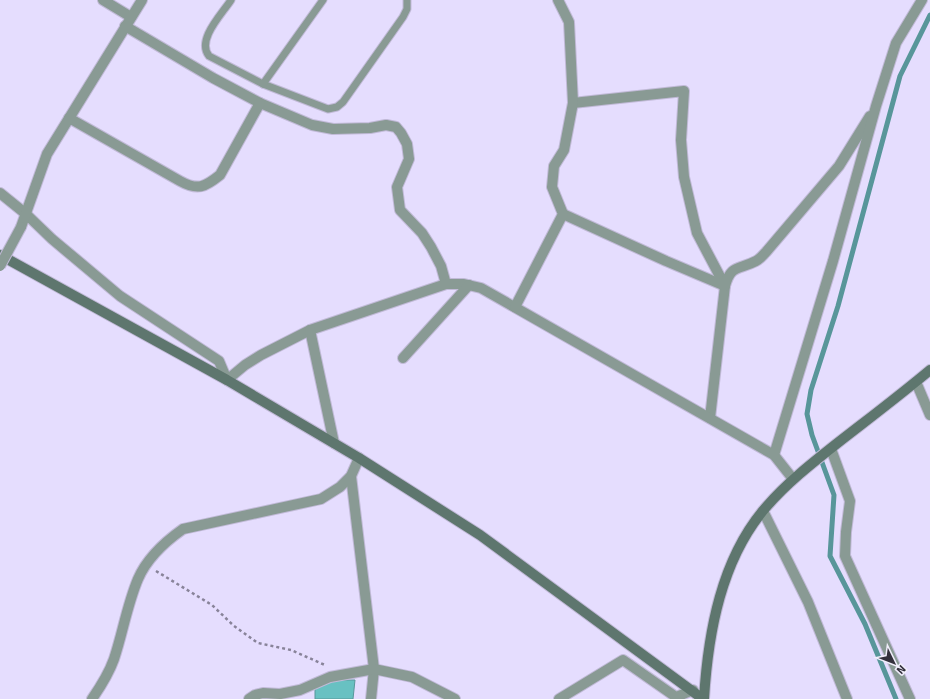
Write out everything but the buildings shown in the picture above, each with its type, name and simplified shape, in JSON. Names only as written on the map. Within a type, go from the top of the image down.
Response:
[{"type":"street","points":[[103,0],[128,22],[213,78],[260,103],[312,124],[332,129],[370,128],[386,125],[396,127],[408,144],[409,159],[397,188],[400,210],[417,228],[431,247],[441,266],[446,284]]},
{"type":"street","points":[[0,266],[21,227],[47,154],[142,0]]},
{"type":"street","points":[[558,0],[569,22],[574,103],[564,150],[554,166],[552,187],[563,214],[725,286]]},
{"type":"street","points":[[774,455],[833,260],[876,106],[896,43],[922,0]]},
{"type":"street","points":[[574,103],[684,91],[681,140],[684,177],[697,233],[725,286]]},
{"type":"street","points":[[69,118],[190,187],[198,188],[210,183],[220,175],[260,103]]},
{"type":"street","points":[[710,418],[725,286],[728,275],[735,268],[758,260],[766,252],[839,166],[876,106]]},
{"type":"street","points":[[0,193],[120,296],[219,361],[227,380]]},
{"type":"street","points":[[515,307],[563,214]]},
{"type":"street","points":[[0,255],[227,380],[359,458],[480,535],[704,699]]},
{"type":"street","points":[[227,380],[245,365],[261,355],[310,330],[446,284],[469,285],[481,288],[774,455],[793,479]]},
{"type":"street","points":[[403,358],[469,285]]},
{"type":"street","points":[[310,330],[334,443]]},
{"type":"street","points":[[704,699],[710,640],[718,605],[727,575],[745,537],[763,511],[793,479],[930,370]]},
{"type":"street","points":[[916,382],[930,415]]},
{"type":"street","points":[[830,449],[850,501],[845,556],[910,699]]},
{"type":"street","points":[[92,699],[103,683],[114,659],[126,616],[139,578],[146,565],[167,541],[183,529],[321,499],[340,487],[351,476],[359,458]]},
{"type":"street","points":[[351,476],[374,669],[372,699]]},
{"type":"street","points":[[763,511],[808,602],[847,699]]},
{"type":"street","points":[[560,699],[623,660],[676,697],[692,690]]},
{"type":"street","points":[[249,699],[255,695],[263,693],[280,694],[300,690],[330,677],[374,669],[412,676],[455,699]]},
{"type":"lane","points":[[231,0],[206,37],[204,46],[209,56],[263,84],[328,109],[337,107],[343,102],[403,17],[407,9],[407,0]]},
{"type":"lane","points":[[263,84],[322,0]]},
{"type":"path","points":[[146,565],[212,605],[234,626],[258,643],[290,650],[324,665],[331,665]]},
{"type":"shaded area","points":[[339,680],[355,680],[353,699],[315,699],[315,690],[320,685]]},
{"type":"waterway","points":[[896,699],[865,624],[830,556],[834,495],[812,435],[807,414],[811,390],[838,306],[900,76],[930,15]]}]
